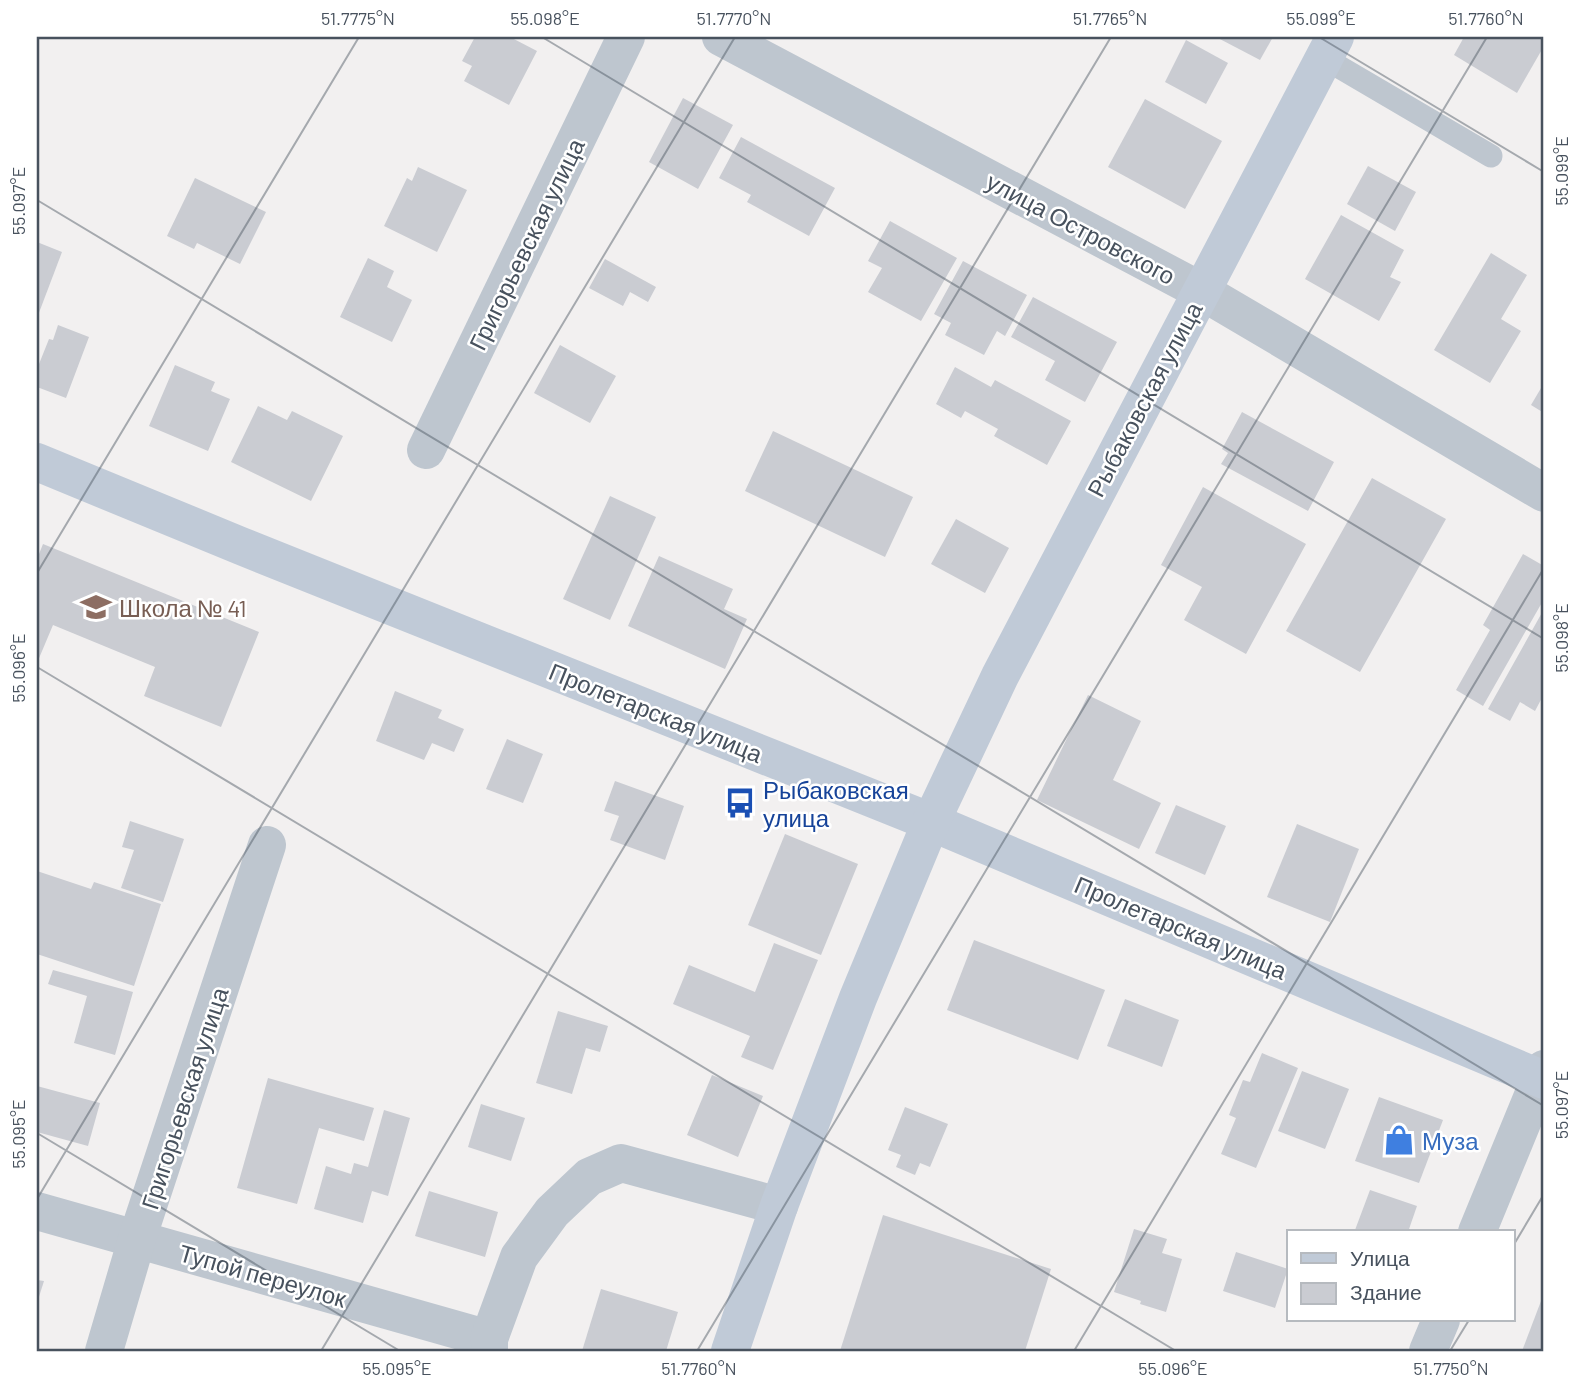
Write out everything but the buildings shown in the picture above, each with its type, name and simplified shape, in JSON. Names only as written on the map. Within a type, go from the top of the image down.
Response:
[{"type":"main road","name":"Рыбаковская улица","points":[[730,1351],[779,1206],[858,998],[931,821],[1000,676],[1330,47]]},
{"type":"main road","name":"Пролетарская улица","points":[[37,462],[266,557],[931,821],[1543,1075]]},
{"type":"street","name":"Григорьевская улица","points":[[426,450],[626,37]]},
{"type":"street","name":"улица Островского","points":[[721,37],[1200,291],[1544,493]]},
{"type":"street","name":"Григорьевская улица","points":[[104,1351],[136,1239],[267,845]]},
{"type":"street","points":[[1478,1230],[1543,1075]]},
{"type":"street","name":"Тупой переулок","points":[[37,1211],[489,1345],[519,1257],[552,1212],[589,1177],[621,1163],[779,1206]]},
{"type":"street","points":[[1428,1351],[1440,1322]]},
{"type":"lane","points":[[1330,47],[1491,156]]},
{"type":"place","name":"Школа № 41","points":[[96,607]]},
{"type":"place","name":"Рыбаковская улица","points":[[740,803]]},
{"type":"place","name":"Муза","points":[[1399,1140]]}]
